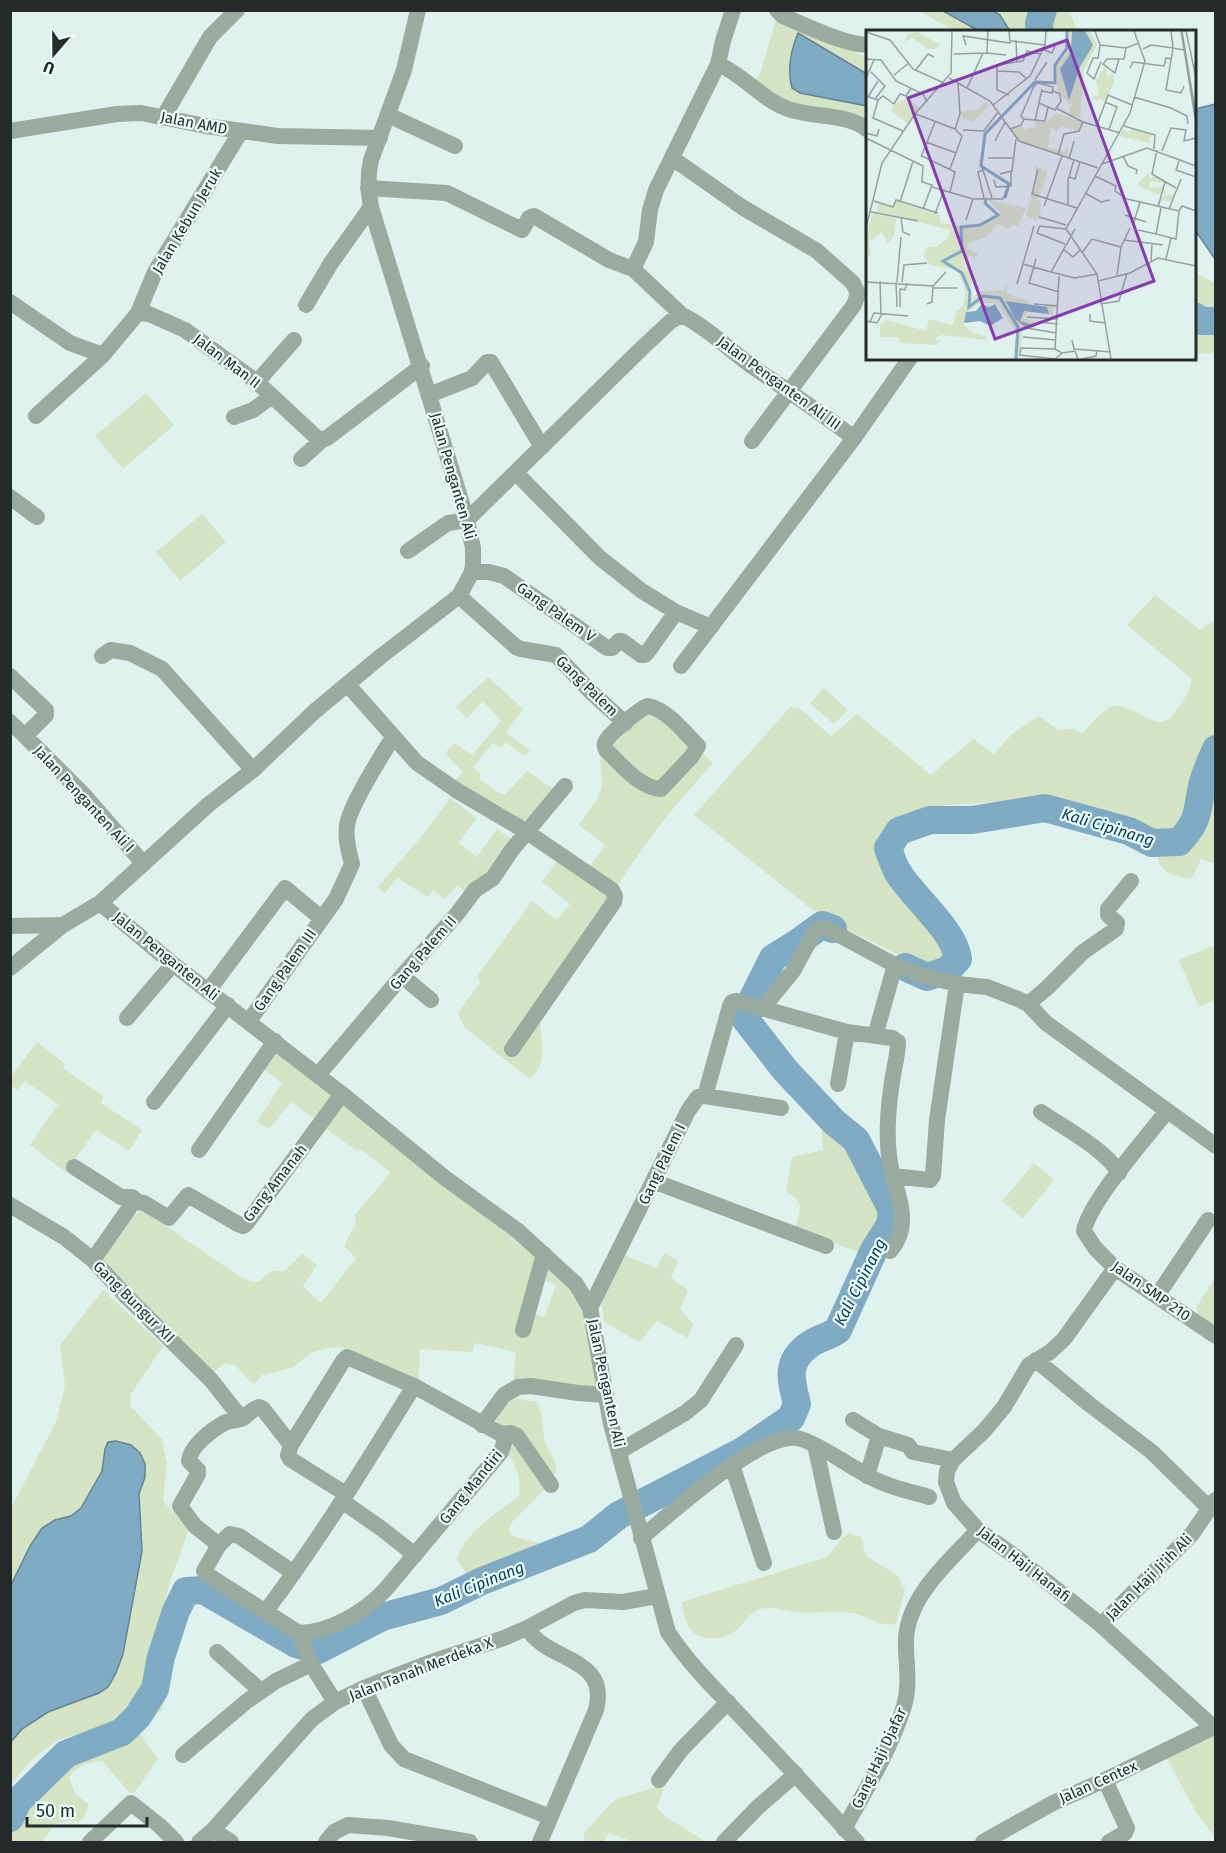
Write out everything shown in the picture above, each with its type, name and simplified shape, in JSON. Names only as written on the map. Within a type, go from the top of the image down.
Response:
[{"type":"street","points":[[164,116],[210,37],[237,10]]},
{"type":"street","name":"Jalan Penganten Ali","points":[[418,10],[404,70],[368,171],[368,188],[467,520],[473,548],[472,572],[459,596],[315,711],[253,770],[208,805],[100,903],[173,964],[275,1041],[445,1178],[518,1231],[576,1284],[590,1308],[611,1424],[668,1632],[678,1648],[856,1842]]},
{"type":"street","points":[[633,270],[646,242],[650,210],[656,190],[718,64],[733,10]]},
{"type":"street","points":[[777,10],[783,16],[846,41],[859,45],[866,44]]},
{"type":"street","points":[[718,64],[746,81],[767,99],[789,109],[825,117],[854,120],[866,129]]},
{"type":"street","name":"Jalan AMD","points":[[10,131],[117,114],[141,113],[206,126],[278,136],[380,138]]},
{"type":"street","points":[[388,115],[454,147]]},
{"type":"street","name":"Jalan Kebun Jeruk","points":[[138,313],[155,272],[241,131]]},
{"type":"street","points":[[672,158],[742,207],[817,250],[853,283],[858,294],[854,305],[752,441]]},
{"type":"street","name":"Jalan Penganten Ali III","points":[[368,188],[447,194],[522,230],[534,216],[609,260],[633,270],[682,315],[695,321],[755,369],[790,391],[854,438],[909,360]]},
{"type":"street","points":[[306,305],[331,263],[372,207]]},
{"type":"street","points":[[10,302],[70,343],[103,355]]},
{"type":"street","points":[[36,416],[103,355],[138,313]]},
{"type":"street","name":"Jalan Man II","points":[[138,313],[149,314],[185,330],[257,382],[271,397],[322,440]]},
{"type":"street","points":[[408,551],[448,523],[467,520],[671,321],[682,315]]},
{"type":"street","points":[[257,382],[294,340]]},
{"type":"street","points":[[429,395],[472,378],[487,362],[491,362],[542,447]]},
{"type":"street","points":[[301,459],[322,440],[422,366]]},
{"type":"street","points":[[234,417],[253,410],[271,397]]},
{"type":"street","points":[[681,666],[854,438]]},
{"type":"street","points":[[516,473],[600,558],[642,591],[676,612],[711,627]]},
{"type":"street","points":[[10,497],[36,517]]},
{"type":"street","name":"Gang Palem V","points":[[472,572],[489,572],[504,576],[607,648],[612,648],[622,641],[644,656],[676,612]]},
{"type":"street","name":"Gang Palem","points":[[459,596],[516,647],[556,655],[625,723]]},
{"type":"street","points":[[102,656],[111,650],[130,653],[162,669],[253,770]]},
{"type":"street","name":"Jalan Penganten Ali I","points":[[10,676],[46,710],[46,715],[25,736]]},
{"type":"street","points":[[348,685],[417,763],[456,790],[527,832],[612,890],[615,896],[614,902],[512,1049]]},
{"type":"street","points":[[642,707],[655,707],[698,746],[692,756],[661,789],[653,788],[644,784],[606,750],[605,741],[625,723],[642,707]]},
{"type":"street","name":"Jalan Penganten Ali I","points":[[10,722],[84,795],[143,863]]},
{"type":"street","name":"Gang Palem III","points":[[249,1021],[336,899],[352,864],[347,846],[346,825],[356,802],[393,737]]},
{"type":"street","name":"Gang Palem II","points":[[318,1075],[457,914],[475,890],[493,878],[565,786]]},
{"type":"street","points":[[1028,1004],[1083,952],[1116,929],[1117,923],[1108,915],[1108,909],[1131,881]]},
{"type":"street","points":[[208,991],[285,888],[321,918]]},
{"type":"street","points":[[10,968],[63,925],[100,903]]},
{"type":"street","points":[[10,926],[63,925]]},
{"type":"street","points":[[756,1007],[793,971],[815,931],[820,928],[832,930],[895,964],[924,976],[957,984],[987,987],[1028,1004],[1046,1023],[1167,1111],[1213,1139]]},
{"type":"street","points":[[127,1018],[173,964]]},
{"type":"street","points":[[875,1036],[895,964]]},
{"type":"street","points":[[402,976],[431,999]]},
{"type":"street","points":[[893,1176],[930,1180],[933,1176],[937,1125],[957,984]]},
{"type":"street","points":[[781,1108],[705,1096],[732,1002],[736,1000],[846,1032],[892,1038],[898,1042],[887,1134],[888,1154],[903,1215],[899,1239],[890,1251]]},
{"type":"street","points":[[154,1102],[228,1005]]},
{"type":"street","points":[[838,1084],[846,1032]]},
{"type":"street","points":[[199,1150],[275,1041]]},
{"type":"street","name":"Gang Amanah","points":[[138,1202],[144,1203],[169,1218],[188,1195],[243,1226],[342,1094]]},
{"type":"street","name":"Gang Palem I","points":[[590,1308],[692,1103],[698,1097],[705,1096]]},
{"type":"street","points":[[1041,1112],[1084,1141],[1113,1164],[1119,1173],[1167,1111]]},
{"type":"street","points":[[74,1167],[121,1197],[132,1197],[138,1202]]},
{"type":"street","name":"Jalan SMP 210","points":[[1119,1173],[1087,1219],[1084,1231],[1095,1248],[1115,1268],[1215,1336]]},
{"type":"street","points":[[653,1181],[826,1246]]},
{"type":"street","points":[[93,1260],[132,1204],[138,1202]]},
{"type":"street","name":"Gang Bungur XII","points":[[10,1205],[64,1237],[93,1260],[211,1380],[242,1418]]},
{"type":"street","points":[[1156,1296],[1208,1221]]},
{"type":"street","points":[[523,1330],[544,1254]]},
{"type":"street","points":[[853,1420],[879,1436],[908,1444],[913,1452],[953,1460],[984,1431],[1004,1407],[1024,1371],[1064,1339],[1115,1268]]},
{"type":"street","points":[[620,1451],[684,1413],[701,1400],[736,1345]]},
{"type":"street","name":"Gang Mandiri","points":[[291,1445],[345,1358],[351,1357],[414,1386],[501,1434],[505,1445],[376,1600],[337,1624],[305,1635]]},
{"type":"street","points":[[1036,1360],[1152,1452],[1212,1504]]},
{"type":"street","points":[[266,1611],[344,1497],[414,1386]]},
{"type":"street","points":[[482,1425],[504,1395],[518,1388],[531,1386],[606,1395]]},
{"type":"street","points":[[219,1545],[195,1526],[180,1506],[198,1474],[198,1470],[189,1461],[191,1453],[199,1443],[222,1424],[242,1418],[258,1407],[291,1445],[288,1455],[290,1459],[344,1497],[415,1555]]},
{"type":"street","points":[[501,1434],[511,1433],[517,1436],[551,1485]]},
{"type":"street","points":[[867,1476],[879,1436]]},
{"type":"street","points":[[640,1530],[732,1465],[777,1441],[788,1438],[798,1438],[815,1445],[867,1476],[929,1497]]},
{"type":"street","points":[[815,1445],[834,1532]]},
{"type":"street","name":"Jalan Haji Hanafi","points":[[953,1460],[947,1471],[946,1482],[950,1495],[954,1503],[978,1530],[1016,1557],[1101,1625],[1214,1726]]},
{"type":"street","points":[[732,1465],[764,1563]]},
{"type":"street","name":"Jalan Haji Ji'ih Ali","points":[[1101,1625],[1192,1534],[1212,1504]]},
{"type":"street","name":"Gang Haji Djafar","points":[[844,1829],[886,1749],[905,1704],[908,1666],[906,1637],[911,1614],[925,1590],[978,1530]]},
{"type":"street","points":[[294,1573],[239,1536],[230,1534],[219,1545],[205,1569],[205,1572],[305,1635],[310,1660],[335,1702]]},
{"type":"street","name":"Jalan Tanah Merdeka X","points":[[199,1842],[213,1830],[312,1719],[335,1702],[364,1688],[527,1628],[574,1602],[585,1600],[623,1602],[657,1596]]},
{"type":"street","points":[[527,1628],[534,1639],[585,1669],[600,1688],[596,1710],[540,1842]]},
{"type":"street","points":[[218,1652],[261,1691]]},
{"type":"street","points":[[183,1755],[261,1691],[310,1660]]},
{"type":"street","points":[[364,1688],[391,1745],[404,1759],[550,1817]]},
{"type":"street","points":[[659,1780],[681,1750],[728,1702]]},
{"type":"street","name":"Jalan Centex","points":[[983,1842],[1053,1803],[1214,1726]]},
{"type":"street","points":[[724,1842],[758,1807],[796,1774]]},
{"type":"street","points":[[1105,1780],[1126,1826],[1125,1833],[1110,1842]]},
{"type":"street","points":[[90,1842],[131,1803],[176,1842]]},
{"type":"street","points":[[326,1842],[334,1832],[348,1825],[387,1835],[470,1842]]},
{"type":"street","points":[[213,1830],[231,1842]]},
{"type":"green space","points":[[919,11],[1070,11],[1077,30],[953,30]]},
{"type":"green space","points":[[777,16],[836,40],[866,58],[866,131],[750,90],[760,74]]},
{"type":"green space","points":[[1196,274],[1215,283],[1215,353],[1196,354]]},
{"type":"green space","points":[[146,393],[174,425],[123,469],[95,436]]},
{"type":"green space","points":[[202,514],[226,542],[180,581],[156,552]]},
{"type":"green space","points":[[1155,595],[1200,630],[1215,620],[1215,864],[1201,859],[1192,879],[1168,872],[1160,864],[1157,852],[1086,810],[1035,800],[948,805],[904,816],[881,843],[888,878],[947,949],[942,962],[933,970],[926,969],[835,923],[809,907],[694,815],[790,707],[799,708],[831,736],[857,714],[931,775],[973,739],[994,754],[1012,734],[1039,716],[1058,730],[1072,729],[1083,733],[1099,715],[1111,707],[1118,706],[1149,719],[1163,722],[1169,719],[1185,698],[1192,679],[1127,625]]},
{"type":"green space","points":[[488,677],[523,709],[506,733],[530,750],[524,756],[506,742],[501,748],[493,743],[473,767],[481,774],[479,779],[505,795],[527,771],[558,792],[523,824],[450,786],[463,772],[445,753],[455,743],[472,755],[501,721],[483,701],[467,718],[456,707]]},
{"type":"green space","points":[[824,688],[848,710],[834,724],[810,703]]},
{"type":"green space","points":[[640,700],[647,702],[713,763],[654,833],[624,875],[569,962],[541,1016],[543,1051],[538,1070],[530,1079],[464,1027],[458,1013],[480,983],[478,975],[532,901],[557,920],[570,904],[542,882],[556,862],[526,841],[590,866],[605,845],[579,825],[597,799],[602,787],[600,752]]},
{"type":"green space","points":[[450,798],[477,818],[458,843],[477,857],[497,829],[514,841],[469,894],[457,886],[445,899],[433,890],[428,897],[397,878],[385,893],[378,887],[426,831]]},
{"type":"green space","points":[[1213,946],[1215,1000],[1199,1007],[1179,960]]},
{"type":"green space","points":[[37,1042],[65,1064],[63,1068],[103,1096],[101,1103],[142,1130],[129,1151],[96,1130],[66,1172],[30,1145],[58,1104],[25,1081],[17,1090],[11,1085],[11,1076]]},
{"type":"green space","points":[[271,1049],[337,1099],[319,1122],[291,1102],[269,1129],[257,1122],[282,1083],[260,1066]]},
{"type":"green space","points":[[339,1101],[542,1254],[530,1312],[544,1317],[556,1285],[540,1278],[545,1258],[589,1297],[603,1395],[513,1390],[516,1352],[475,1343],[472,1352],[420,1349],[418,1384],[363,1360],[343,1348],[333,1347],[312,1352],[292,1368],[262,1375],[254,1385],[235,1365],[225,1363],[214,1372],[100,1260],[101,1252],[141,1209],[239,1276],[252,1282],[260,1281],[271,1272],[285,1271],[302,1254],[317,1265],[303,1286],[321,1303],[356,1258],[344,1246],[356,1223],[355,1215],[391,1172],[360,1149],[357,1151],[322,1126]]},
{"type":"green space","points":[[821,1123],[830,1125],[842,1139],[884,1203],[878,1229],[865,1254],[795,1230],[800,1208],[797,1200],[786,1192],[792,1157],[823,1150]]},
{"type":"green space","points":[[1034,1163],[1054,1180],[1023,1218],[1002,1201]]},
{"type":"green space","points":[[665,1253],[678,1261],[671,1278],[688,1290],[680,1309],[693,1324],[688,1338],[657,1321],[639,1342],[604,1322],[601,1298],[623,1255],[656,1268]]},
{"type":"green space","points":[[1214,1280],[1215,1333],[1197,1318],[1197,1306]]},
{"type":"green space","points":[[103,1290],[163,1346],[131,1394],[130,1406],[162,1439],[167,1463],[163,1501],[189,1529],[170,1581],[147,1675],[128,1712],[107,1726],[58,1740],[30,1761],[11,1785],[11,1508],[56,1422],[65,1386],[60,1345]]},
{"type":"green space","points":[[508,1400],[537,1402],[542,1415],[545,1441],[557,1469],[544,1490],[511,1523],[509,1530],[512,1536],[541,1545],[540,1553],[475,1575],[466,1573],[457,1559],[467,1540],[483,1524],[519,1496],[518,1473],[512,1460],[496,1443],[495,1437],[497,1420],[502,1410]]},
{"type":"green space","points":[[849,1533],[861,1537],[866,1556],[897,1575],[905,1589],[896,1624],[881,1623],[850,1613],[794,1612],[770,1608],[754,1612],[736,1630],[720,1638],[701,1637],[688,1626],[682,1602],[827,1557]]},
{"type":"green space","points":[[160,1695],[164,1701],[162,1709],[140,1734],[158,1759],[134,1793],[130,1793],[102,1761],[83,1765],[69,1777],[75,1793],[89,1805],[84,1817],[78,1822],[68,1821],[55,1824],[42,1842],[11,1842],[11,1824],[16,1813],[61,1763],[129,1733]]},
{"type":"green space","points":[[1215,1733],[1215,1837],[1196,1812],[1166,1757]]},
{"type":"green space","points":[[662,1787],[663,1791],[657,1808],[666,1817],[706,1842],[634,1842],[608,1833],[604,1842],[586,1842],[583,1838],[585,1832],[610,1804],[619,1798]]},
{"type":"water","points":[[943,11],[993,11],[1000,15],[1009,30],[977,30]]},
{"type":"water","points":[[798,33],[866,73],[866,106],[800,93],[792,88],[790,60]]},
{"type":"water","points":[[1216,104],[1215,259],[1196,231],[1196,109]]},
{"type":"water","points":[[116,1441],[131,1445],[140,1453],[145,1464],[145,1477],[139,1494],[142,1551],[123,1654],[108,1687],[99,1693],[48,1712],[22,1729],[11,1742],[11,1585],[30,1546],[42,1528],[55,1520],[71,1516],[81,1508],[102,1471],[108,1442]]},
{"type":"waterway","name":"Kali Cipinang","points":[[1040,30],[1039,23],[1043,10]]},
{"type":"waterway","name":"Kali Cipinang","points":[[1196,317],[1201,321],[1216,321]]},
{"type":"waterway","name":"Kali Cipinang","points":[[905,967],[927,977],[948,970],[958,959],[950,937],[896,868],[888,848],[899,831],[930,820],[972,820],[1045,808],[1129,831],[1152,843],[1179,842],[1194,822],[1203,781],[1216,749]]},
{"type":"waterway","name":"Kali Cipinang","points":[[10,1818],[18,1801],[66,1754],[122,1732],[138,1716],[155,1689],[161,1657],[176,1611],[186,1591],[203,1590],[296,1644],[318,1650],[382,1617],[441,1601],[482,1581],[589,1539],[619,1515],[741,1452],[791,1418],[797,1404],[792,1379],[796,1358],[812,1343],[838,1330],[874,1250],[890,1225],[892,1210],[856,1140],[834,1122],[785,1070],[746,1020],[753,998],[773,958],[822,925],[833,929]]}]
